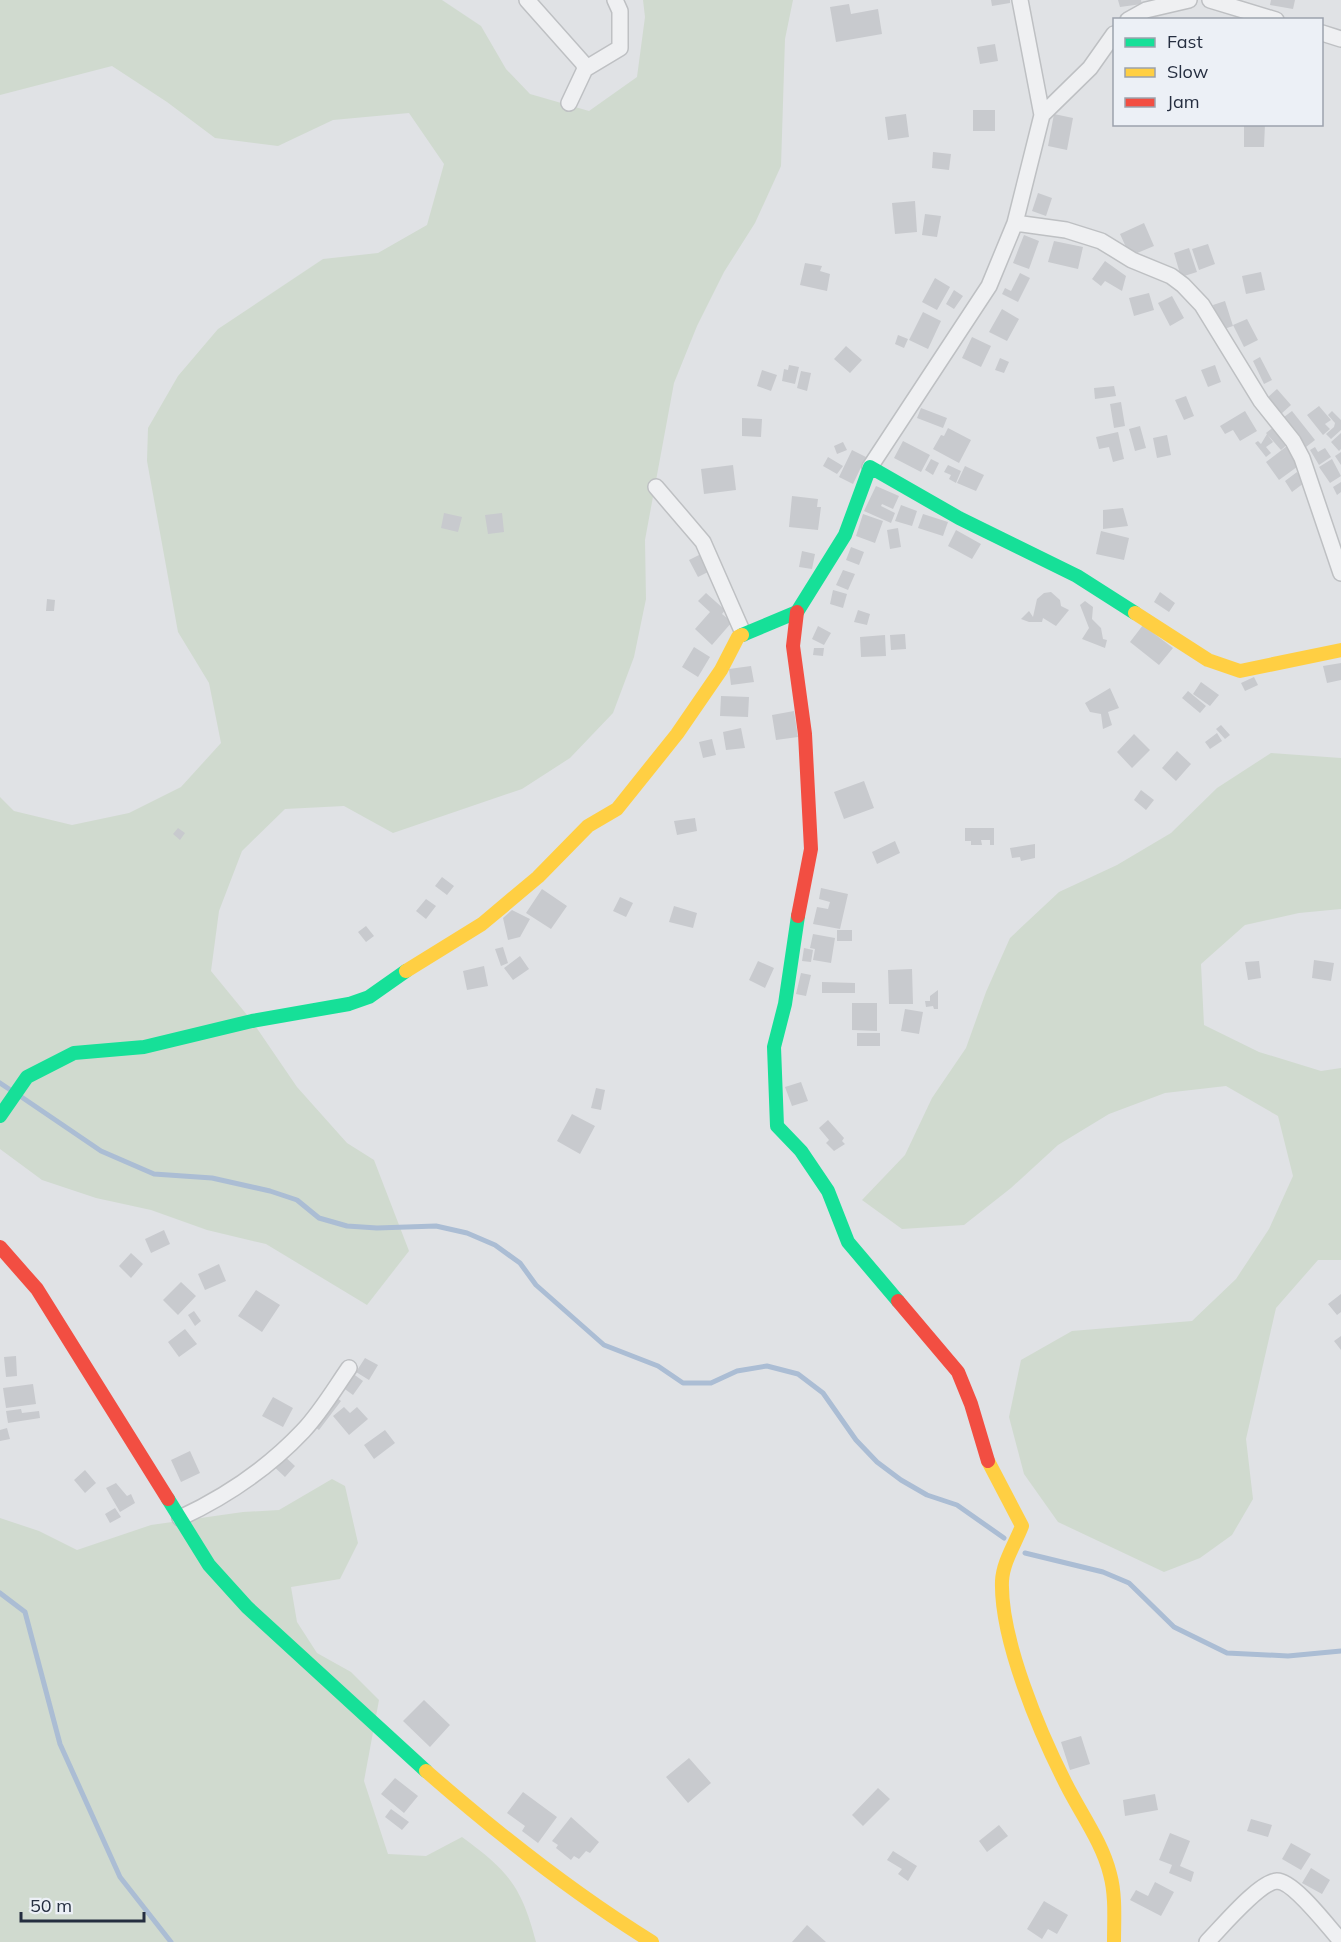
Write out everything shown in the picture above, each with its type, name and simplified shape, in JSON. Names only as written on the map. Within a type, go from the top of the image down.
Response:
[{"type":"street","points":[[527,0],[583,63],[585,69]]},
{"type":"street","points":[[570,103],[585,69],[620,48],[620,11],[615,0]]},
{"type":"street","points":[[1020,0],[1042,115],[1015,223],[989,286],[870,467],[845,535],[797,612],[793,646],[808,766],[811,849],[802,884],[785,1004],[774,1047],[777,1088],[774,1101],[777,1126],[801,1151],[822,1181],[848,1242],[958,1372],[972,1404],[989,1466],[1022,1526],[1014,1551],[1004,1568],[1004,1610],[1027,1686],[1063,1777],[1107,1866],[1113,1897],[1114,1942]]},
{"type":"street","points":[[1132,18],[1146,10],[1189,0]]},
{"type":"street","points":[[1210,0],[1269,18]]},
{"type":"street","points":[[1323,33],[1341,39]]},
{"type":"street","points":[[1042,115],[1090,68],[1113,35]]},
{"type":"street","points":[[1015,223],[1066,230],[1101,242],[1132,260],[1171,276],[1191,292],[1202,305],[1261,401],[1293,441],[1302,458],[1341,573]]},
{"type":"street","points":[[870,467],[959,518],[1077,576],[1208,660],[1229,668],[1251,669],[1341,650]]},
{"type":"street","points":[[656,487],[703,542],[743,633]]},
{"type":"street","points":[[0,1116],[27,1077],[74,1053],[144,1047],[252,1021],[349,1004],[369,997],[429,955],[482,924],[538,877],[588,826],[617,809],[677,734],[721,670],[732,646],[743,633],[797,612]]},
{"type":"street","points":[[0,1247],[23,1270],[37,1289],[180,1518],[187,1533],[210,1566],[257,1617],[395,1743],[555,1878],[615,1920],[652,1942]]},
{"type":"street","points":[[180,1518],[214,1502],[254,1473],[303,1432],[350,1368]]},
{"type":"street","points":[[1207,1942],[1257,1891],[1277,1881],[1285,1883],[1304,1899],[1341,1941]]},
{"type":"shaded area","points":[[0,0],[442,0],[481,26],[506,69],[530,94],[589,111],[637,77],[645,17],[643,0],[793,0],[785,39],[781,166],[755,223],[724,272],[697,326],[674,383],[645,540],[646,599],[634,657],[613,713],[570,758],[522,789],[393,833],[344,806],[285,809],[242,851],[219,911],[211,971],[252,1021],[297,1087],[347,1143],[374,1160],[409,1251],[367,1305],[266,1244],[207,1230],[151,1210],[96,1198],[42,1180],[0,1149],[0,797],[14,811],[72,825],[129,813],[181,787],[221,743],[209,683],[178,632],[147,461],[148,428],[178,376],[218,329],[323,259],[378,253],[427,225],[444,164],[409,113],[333,120],[278,146],[215,138],[167,102],[112,66],[0,95]]},
{"type":"shaded area","points":[[1271,753],[1341,758],[1341,909],[1299,913],[1245,925],[1201,964],[1204,1025],[1259,1052],[1321,1071],[1341,1068],[1341,1260],[1318,1260],[1276,1308],[1246,1439],[1253,1499],[1232,1535],[1200,1558],[1164,1572],[1058,1522],[1024,1474],[1009,1417],[1021,1360],[1072,1331],[1192,1321],[1236,1279],[1269,1229],[1293,1176],[1278,1116],[1226,1086],[1165,1093],[1109,1114],[1058,1145],[1011,1188],[964,1225],[902,1229],[862,1200],[905,1155],[932,1098],[966,1048],[986,992],[1010,938],[1059,892],[1117,865],[1171,833],[1217,788]]},
{"type":"shaded area","points":[[332,1479],[345,1486],[358,1543],[340,1579],[291,1587],[297,1622],[317,1653],[351,1672],[379,1700],[364,1781],[388,1854],[426,1856],[462,1837],[491,1860],[511,1881],[525,1906],[536,1942],[0,1942],[0,1518],[39,1531],[77,1550],[151,1525],[243,1512],[279,1510]]},
{"type":"building","points":[[991,0],[1010,0],[1010,3],[992,6]]},
{"type":"building","points":[[1118,0],[1141,0],[1142,4],[1120,7]]},
{"type":"building","points":[[1271,0],[1295,0],[1293,9],[1270,5]]},
{"type":"building","points":[[849,4],[851,14],[878,9],[882,34],[836,42],[830,7]]},
{"type":"building","points":[[995,44],[998,61],[980,64],[977,47]]},
{"type":"building","points":[[973,110],[995,110],[995,131],[973,131]]},
{"type":"building","points":[[906,114],[909,137],[888,140],[885,117]]},
{"type":"building","points":[[1054,114],[1073,118],[1067,150],[1048,146]]},
{"type":"building","points":[[1244,126],[1265,126],[1264,147],[1244,147]]},
{"type":"building","points":[[933,152],[951,154],[949,170],[932,168]]},
{"type":"building","points":[[1038,193],[1052,198],[1046,216],[1032,211]]},
{"type":"building","points":[[915,201],[917,232],[895,234],[892,203]]},
{"type":"building","points":[[925,214],[941,216],[937,237],[922,235]]},
{"type":"building","points":[[1144,223],[1154,246],[1130,256],[1120,234]]},
{"type":"building","points":[[1024,235],[1039,241],[1029,269],[1013,263]]},
{"type":"building","points":[[1054,241],[1083,247],[1078,269],[1048,262]]},
{"type":"building","points":[[1208,244],[1215,264],[1199,270],[1192,249]]},
{"type":"building","points":[[1189,248],[1197,272],[1181,277],[1174,253]]},
{"type":"building","points":[[1105,261],[1126,276],[1122,291],[1105,281],[1101,286],[1092,279]]},
{"type":"building","points":[[805,263],[822,266],[820,271],[830,274],[827,291],[800,285]]},
{"type":"building","points":[[1261,272],[1265,290],[1246,294],[1242,276]]},
{"type":"building","points":[[1020,273],[1030,278],[1018,302],[1002,294],[1005,288],[1011,291]]},
{"type":"building","points":[[935,278],[950,287],[937,310],[922,302]]},
{"type":"building","points":[[954,290],[963,296],[954,309],[946,304]]},
{"type":"building","points":[[1149,293],[1154,310],[1134,316],[1129,298]]},
{"type":"building","points":[[1172,296],[1184,318],[1170,326],[1158,303]]},
{"type":"building","points":[[1225,301],[1233,326],[1221,330],[1213,305]]},
{"type":"building","points":[[1002,309],[1019,319],[1007,341],[989,332]]},
{"type":"building","points":[[923,312],[941,321],[928,349],[909,340]]},
{"type":"building","points":[[1247,319],[1258,340],[1244,347],[1233,325]]},
{"type":"building","points":[[898,335],[908,339],[904,348],[895,344]]},
{"type":"building","points":[[972,337],[991,346],[981,367],[962,358]]},
{"type":"building","points":[[846,346],[862,360],[850,373],[834,359]]},
{"type":"building","points":[[1260,357],[1272,380],[1264,384],[1253,361]]},
{"type":"building","points":[[1000,358],[1009,362],[1004,373],[995,370]]},
{"type":"building","points":[[789,365],[799,367],[795,384],[782,381],[784,369],[788,370]]},
{"type":"building","points":[[1215,365],[1221,382],[1208,387],[1201,370]]},
{"type":"building","points":[[762,370],[777,375],[771,391],[757,386]]},
{"type":"building","points":[[801,371],[811,373],[807,391],[797,388]]},
{"type":"building","points":[[1114,386],[1116,396],[1095,399],[1094,388]]},
{"type":"building","points":[[1277,389],[1291,405],[1281,414],[1267,398]]},
{"type":"building","points":[[1186,396],[1194,416],[1184,420],[1175,400]]},
{"type":"building","points":[[1121,402],[1125,426],[1114,428],[1110,404]]},
{"type":"building","points":[[1319,406],[1331,420],[1325,424],[1330,429],[1323,435],[1307,415]]},
{"type":"building","points":[[921,408],[947,418],[943,428],[917,418]]},
{"type":"building","points":[[1245,411],[1257,431],[1240,441],[1233,430],[1225,434],[1220,426]]},
{"type":"building","points":[[1292,411],[1315,440],[1306,447],[1284,417]]},
{"type":"building","points":[[1332,411],[1341,420],[1341,430],[1331,439],[1326,434],[1334,427],[1335,423],[1328,415]]},
{"type":"building","points":[[742,418],[762,419],[761,437],[742,436]]},
{"type":"building","points":[[1140,426],[1146,448],[1135,451],[1129,429]]},
{"type":"building","points":[[1275,426],[1289,443],[1281,450],[1266,433]]},
{"type":"building","points":[[948,428],[971,440],[959,463],[933,449]]},
{"type":"building","points":[[1118,432],[1124,459],[1113,462],[1109,447],[1099,449],[1096,437]]},
{"type":"building","points":[[1341,433],[1341,449],[1339,451],[1331,442]]},
{"type":"building","points":[[1267,434],[1273,442],[1266,447],[1271,453],[1266,457],[1255,443],[1258,441],[1261,444]]},
{"type":"building","points":[[1167,435],[1171,455],[1157,458],[1153,438]]},
{"type":"building","points":[[903,441],[930,455],[921,472],[894,458]]},
{"type":"building","points":[[843,442],[847,450],[837,454],[834,446]]},
{"type":"building","points":[[1287,446],[1301,464],[1279,480],[1266,462]]},
{"type":"building","points":[[1315,447],[1318,452],[1325,448],[1331,457],[1319,465],[1310,450]]},
{"type":"building","points":[[852,450],[866,457],[853,484],[839,477]]},
{"type":"building","points":[[1341,452],[1341,465],[1335,456]]},
{"type":"building","points":[[828,457],[843,466],[837,474],[823,466]]},
{"type":"building","points":[[931,459],[939,463],[933,475],[925,470]]},
{"type":"building","points":[[1332,459],[1341,476],[1330,483],[1319,467]]},
{"type":"building","points":[[733,465],[736,490],[704,494],[701,469]]},
{"type":"building","points":[[948,465],[961,471],[956,483],[949,479],[951,475],[944,472]]},
{"type":"building","points":[[965,466],[984,475],[976,491],[957,483]]},
{"type":"building","points":[[1297,472],[1304,483],[1292,492],[1285,481]]},
{"type":"building","points":[[1341,482],[1341,492],[1337,495],[1333,487]]},
{"type":"building","points":[[876,486],[899,496],[893,509],[882,504],[881,506],[895,513],[891,523],[864,511]]},
{"type":"building","points":[[792,496],[818,499],[817,507],[821,507],[818,530],[789,527]]},
{"type":"building","points":[[901,505],[917,511],[912,526],[895,521]]},
{"type":"building","points":[[1123,508],[1128,526],[1103,529],[1103,510]]},
{"type":"building","points":[[444,513],[462,517],[458,532],[441,528]]},
{"type":"building","points":[[502,513],[504,532],[488,534],[485,515]]},
{"type":"building","points":[[863,514],[883,521],[875,543],[856,536]]},
{"type":"building","points":[[923,514],[948,522],[943,536],[918,528]]},
{"type":"building","points":[[898,528],[901,547],[890,549],[887,530]]},
{"type":"building","points":[[956,530],[981,544],[972,559],[948,546]]},
{"type":"building","points":[[1101,531],[1129,538],[1124,560],[1096,554]]},
{"type":"building","points":[[851,547],[864,552],[859,565],[846,560]]},
{"type":"building","points":[[802,551],[815,554],[812,569],[799,567]]},
{"type":"building","points":[[701,554],[710,571],[698,577],[689,560]]},
{"type":"building","points":[[843,570],[855,574],[848,590],[836,585]]},
{"type":"building","points":[[833,590],[847,594],[843,608],[830,604]]},
{"type":"building","points":[[1051,592],[1060,600],[1061,606],[1069,610],[1056,626],[1043,618],[1042,622],[1029,622],[1021,619],[1029,611],[1033,617],[1037,599],[1044,593]]},
{"type":"building","points":[[1160,592],[1175,603],[1169,612],[1154,602]]},
{"type":"building","points":[[706,593],[725,610],[722,614],[732,622],[712,645],[695,629],[710,612],[698,601]]},
{"type":"building","points":[[47,599],[55,600],[54,611],[46,611]]},
{"type":"building","points":[[1085,601],[1093,607],[1092,619],[1101,628],[1103,639],[1107,640],[1105,648],[1082,639],[1089,628],[1080,605]]},
{"type":"building","points":[[858,610],[870,614],[867,625],[854,622]]},
{"type":"building","points":[[1143,625],[1173,648],[1159,665],[1130,642]]},
{"type":"building","points":[[818,626],[831,633],[824,645],[812,639]]},
{"type":"building","points":[[905,634],[906,649],[891,650],[890,635]]},
{"type":"building","points":[[885,635],[886,656],[861,657],[860,637]]},
{"type":"building","points":[[694,647],[710,657],[698,677],[682,667]]},
{"type":"building","points":[[814,648],[824,648],[823,656],[813,655]]},
{"type":"building","points":[[1341,663],[1341,680],[1327,683],[1323,666]]},
{"type":"building","points":[[751,666],[754,682],[731,685],[729,669]]},
{"type":"building","points":[[1254,677],[1258,685],[1245,691],[1241,683]]},
{"type":"building","points":[[1201,682],[1219,695],[1210,706],[1193,694]]},
{"type":"building","points":[[1110,688],[1119,708],[1108,712],[1112,725],[1103,729],[1101,714],[1090,712],[1085,703]]},
{"type":"building","points":[[1188,691],[1206,706],[1200,713],[1182,698]]},
{"type":"building","points":[[721,696],[749,697],[748,717],[720,716]]},
{"type":"building","points":[[794,711],[798,737],[776,740],[772,715]]},
{"type":"building","points":[[1221,725],[1230,735],[1225,739],[1216,729]]},
{"type":"building","points":[[741,728],[745,748],[726,750],[723,732]]},
{"type":"building","points":[[1217,733],[1222,741],[1210,749],[1205,742]]},
{"type":"building","points":[[1134,734],[1150,750],[1132,768],[1117,752]]},
{"type":"building","points":[[712,739],[716,755],[703,758],[699,742]]},
{"type":"building","points":[[1177,751],[1191,764],[1176,781],[1162,768]]},
{"type":"building","points":[[864,781],[874,808],[844,819],[834,792]]},
{"type":"building","points":[[1141,790],[1154,800],[1146,810],[1134,800]]},
{"type":"building","points":[[695,818],[697,831],[677,835],[674,821]]},
{"type":"building","points":[[178,828],[185,833],[180,840],[173,834]]},
{"type":"building","points":[[965,828],[994,828],[994,845],[990,845],[990,840],[981,840],[982,845],[971,845],[971,841],[965,841]]},
{"type":"building","points":[[895,841],[900,853],[877,864],[872,852]]},
{"type":"building","points":[[1035,844],[1035,858],[1021,861],[1020,857],[1012,858],[1010,848]]},
{"type":"building","points":[[442,877],[454,886],[447,895],[435,886]]},
{"type":"building","points":[[821,888],[848,894],[840,929],[813,924],[817,907],[828,909],[830,902],[819,899]]},
{"type":"building","points":[[542,889],[567,906],[551,929],[526,913]]},
{"type":"building","points":[[620,897],[633,903],[626,917],[613,911]]},
{"type":"building","points":[[426,899],[436,906],[426,919],[416,911]]},
{"type":"building","points":[[674,906],[697,913],[693,928],[669,922]]},
{"type":"building","points":[[512,910],[530,919],[520,937],[508,940],[503,918]]},
{"type":"building","points":[[366,926],[374,936],[366,942],[358,932]]},
{"type":"building","points":[[837,930],[852,930],[852,941],[837,941]]},
{"type":"building","points":[[813,934],[835,938],[831,963],[813,960],[815,949],[810,948]]},
{"type":"building","points":[[503,947],[508,963],[501,966],[495,949]]},
{"type":"building","points":[[804,948],[813,950],[811,962],[802,961]]},
{"type":"building","points":[[520,956],[529,969],[513,980],[504,968]]},
{"type":"building","points":[[1314,960],[1334,963],[1331,981],[1312,978]]},
{"type":"building","points":[[758,961],[774,968],[765,988],[749,980]]},
{"type":"building","points":[[1259,961],[1261,978],[1248,980],[1245,962]]},
{"type":"building","points":[[484,966],[488,986],[467,990],[463,971]]},
{"type":"building","points":[[912,969],[913,1004],[889,1004],[888,970]]},
{"type":"building","points":[[801,973],[811,975],[806,996],[796,994]]},
{"type":"building","points":[[822,982],[855,983],[855,993],[822,993]]},
{"type":"building","points":[[938,990],[938,1009],[934,1009],[933,1006],[926,1007],[925,1001],[930,1001],[930,996]]},
{"type":"building","points":[[852,1003],[877,1003],[877,1031],[852,1030]]},
{"type":"building","points":[[905,1009],[923,1012],[919,1034],[901,1031]]},
{"type":"building","points":[[857,1033],[880,1033],[880,1046],[857,1046]]},
{"type":"building","points":[[801,1082],[808,1101],[792,1106],[785,1087]]},
{"type":"building","points":[[596,1088],[605,1090],[601,1110],[591,1108]]},
{"type":"building","points":[[572,1114],[595,1126],[580,1154],[557,1141]]},
{"type":"building","points":[[828,1120],[844,1138],[842,1141],[845,1144],[834,1151],[826,1143],[829,1140],[819,1128]]},
{"type":"building","points":[[164,1230],[170,1244],[151,1253],[145,1239]]},
{"type":"building","points":[[131,1253],[143,1264],[131,1278],[119,1266]]},
{"type":"building","points":[[219,1264],[226,1281],[205,1290],[198,1274]]},
{"type":"building","points":[[181,1282],[196,1296],[178,1315],[163,1300]]},
{"type":"building","points":[[256,1290],[280,1305],[262,1332],[238,1316]]},
{"type":"building","points":[[1341,1294],[1341,1312],[1337,1315],[1328,1304]]},
{"type":"building","points":[[194,1311],[201,1321],[195,1326],[188,1315]]},
{"type":"building","points":[[185,1329],[197,1344],[179,1357],[168,1342]]},
{"type":"building","points":[[1341,1336],[1341,1350],[1334,1341]]},
{"type":"building","points":[[16,1356],[17,1376],[6,1377],[4,1357]]},
{"type":"building","points":[[365,1358],[378,1365],[369,1380],[356,1372]]},
{"type":"building","points":[[352,1373],[363,1381],[353,1395],[342,1387]]},
{"type":"building","points":[[33,1384],[36,1404],[6,1408],[3,1388]]},
{"type":"building","points":[[333,1395],[341,1401],[319,1430],[310,1423]]},
{"type":"building","points":[[273,1397],[293,1408],[283,1427],[262,1416]]},
{"type":"building","points":[[344,1407],[350,1413],[357,1407],[368,1419],[349,1435],[333,1416]]},
{"type":"building","points":[[21,1409],[22,1413],[39,1411],[40,1418],[8,1423],[6,1411]]},
{"type":"building","points":[[7,1428],[10,1439],[0,1441],[0,1430]]},
{"type":"building","points":[[385,1430],[395,1443],[374,1459],[364,1445]]},
{"type":"building","points":[[190,1451],[200,1473],[181,1482],[171,1460]]},
{"type":"building","points":[[280,1452],[295,1466],[285,1477],[270,1463]]},
{"type":"building","points":[[85,1470],[96,1483],[85,1493],[74,1480]]},
{"type":"building","points":[[116,1483],[127,1496],[131,1494],[135,1503],[120,1512],[106,1488]]},
{"type":"building","points":[[115,1508],[121,1517],[110,1523],[105,1514]]},
{"type":"building","points":[[424,1700],[450,1725],[430,1747],[403,1721]]},
{"type":"building","points":[[1081,1736],[1090,1764],[1070,1770],[1061,1742]]},
{"type":"building","points":[[689,1758],[711,1783],[688,1803],[666,1777]]},
{"type":"building","points":[[395,1778],[418,1796],[404,1813],[381,1794]]},
{"type":"building","points":[[878,1788],[890,1799],[863,1826],[852,1815]]},
{"type":"building","points":[[523,1792],[557,1817],[538,1843],[522,1831],[525,1826],[507,1813]]},
{"type":"building","points":[[1155,1794],[1158,1810],[1125,1816],[1123,1800]]},
{"type":"building","points":[[391,1809],[409,1822],[402,1830],[385,1817]]},
{"type":"building","points":[[571,1817],[599,1842],[590,1853],[586,1851],[579,1859],[574,1856],[571,1860],[556,1848],[558,1845],[552,1841]]},
{"type":"building","points":[[1251,1819],[1272,1825],[1268,1837],[1247,1831]]},
{"type":"building","points":[[999,1825],[1008,1836],[987,1852],[979,1841]]},
{"type":"building","points":[[1170,1833],[1190,1841],[1180,1866],[1194,1872],[1191,1882],[1169,1873],[1172,1865],[1159,1860]]},
{"type":"building","points":[[1291,1843],[1311,1854],[1301,1870],[1282,1859]]},
{"type":"building","points":[[893,1851],[917,1866],[908,1881],[898,1874],[902,1869],[887,1860]]},
{"type":"building","points":[[1311,1868],[1330,1880],[1322,1894],[1302,1883]]},
{"type":"building","points":[[1155,1882],[1174,1892],[1161,1916],[1130,1900],[1136,1890],[1148,1896]]},
{"type":"building","points":[[1044,1901],[1068,1915],[1057,1934],[1048,1929],[1042,1939],[1027,1929]]},
{"type":"building","points":[[807,1925],[826,1942],[792,1942]]},
{"type":"waterway","points":[[0,1083],[12,1091]]},
{"type":"waterway","points":[[20,1096],[101,1151],[154,1174],[212,1178],[270,1191],[297,1200],[319,1218],[347,1226],[377,1228],[436,1226],[467,1233],[495,1245],[520,1263],[536,1285],[604,1345],[658,1366],[683,1383],[711,1383],[737,1371],[767,1366],[798,1374],[823,1393],[856,1440],[877,1462],[901,1480],[927,1495],[957,1505],[1004,1538]]},
{"type":"waterway","points":[[1025,1553],[1103,1572],[1129,1583],[1174,1627],[1227,1653],[1288,1656],[1341,1651]]},
{"type":"waterway","points":[[0,1593],[25,1612],[60,1744],[120,1877],[171,1942]]},
{"type":"traffic: fast","points":[[742,635],[797,612],[845,535],[870,467],[959,518],[1077,576],[1135,613]]},
{"type":"traffic: fast","points":[[798,916],[785,1004],[774,1047],[777,1126],[801,1151],[828,1191],[848,1242],[898,1301]]},
{"type":"traffic: fast","points":[[0,1116],[27,1077],[74,1053],[144,1047],[252,1021],[349,1004],[369,997],[406,971]]},
{"type":"traffic: fast","points":[[168,1499],[209,1565],[247,1607],[426,1771]]},
{"type":"traffic: slow","points":[[1135,613],[1208,660],[1240,671],[1341,650]]},
{"type":"traffic: slow","points":[[406,971],[482,924],[538,877],[588,826],[617,809],[677,734],[721,670],[738,637],[742,635]]},
{"type":"traffic: slow","points":[[988,1461],[1022,1526],[1007,1560],[1002,1581],[1003,1604],[1015,1657],[1045,1739],[1066,1784],[1097,1839],[1106,1862],[1113,1891],[1114,1942]]},
{"type":"traffic: slow","points":[[426,1771],[536,1861],[593,1903],[652,1942]]},
{"type":"traffic: jam","points":[[797,612],[793,646],[805,734],[811,849],[798,916]]},
{"type":"traffic: jam","points":[[0,1247],[37,1289],[168,1499]]},
{"type":"traffic: jam","points":[[898,1301],[958,1372],[971,1404],[988,1461]]}]
